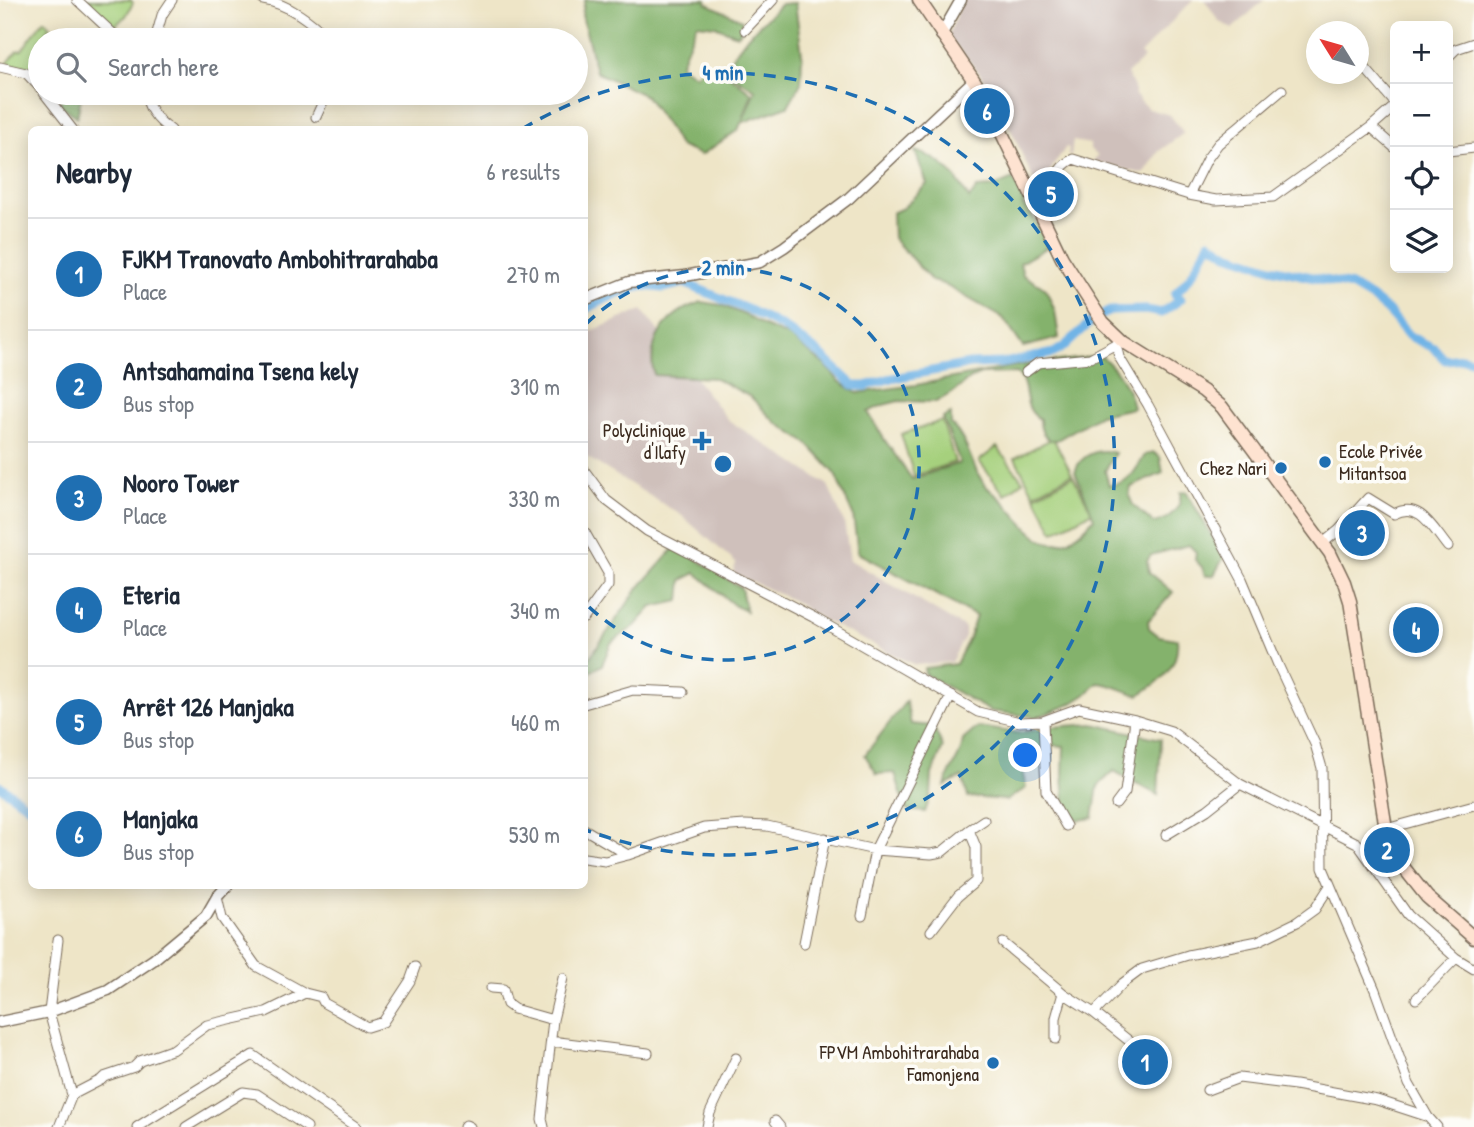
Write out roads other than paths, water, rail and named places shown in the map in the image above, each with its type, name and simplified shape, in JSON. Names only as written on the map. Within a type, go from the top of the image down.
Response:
[{"type":"main road","points":[[919,0],[983,94],[1042,218],[1077,285],[1100,318],[1118,341],[1203,391],[1222,407],[1336,564],[1350,601],[1386,829],[1404,867],[1427,897],[1474,938]]},
{"type":"street","points":[[77,0],[107,28]]},
{"type":"street","points":[[158,28],[162,15],[172,0]]},
{"type":"street","points":[[263,0],[273,1],[292,10],[318,28]]},
{"type":"street","points":[[745,30],[773,0]]},
{"type":"street","points":[[941,35],[961,0]]},
{"type":"street","points":[[1453,52],[1474,43]]},
{"type":"street","points":[[0,66],[28,74]]},
{"type":"street","points":[[1369,73],[1390,98]]},
{"type":"street","points":[[588,298],[629,282],[685,276],[760,262],[848,199],[973,80]]},
{"type":"street","points":[[1189,195],[1207,159],[1218,144],[1282,90]]},
{"type":"street","points":[[53,105],[70,126]]},
{"type":"street","points":[[148,105],[166,126]]},
{"type":"street","points":[[316,117],[322,105]]},
{"type":"street","points":[[1042,218],[1058,169],[1073,159],[1189,195],[1216,200],[1273,197],[1371,127],[1390,109]]},
{"type":"street","points":[[1371,127],[1394,147]]},
{"type":"street","points":[[1453,150],[1474,148]]},
{"type":"street","points":[[1026,372],[1038,363],[1090,358],[1118,341],[1119,357],[1148,405],[1242,579],[1314,744],[1322,768],[1323,868],[1375,989],[1409,1084],[1437,1127]]},
{"type":"street","points":[[588,475],[606,500],[647,531],[813,617],[978,712],[1020,722],[1043,721],[1079,708],[1171,731],[1240,784],[1357,843],[1408,915],[1456,958],[1474,969]]},
{"type":"street","points":[[1323,543],[1339,530],[1368,498],[1394,514],[1404,509],[1421,514],[1448,547]]},
{"type":"street","points":[[588,538],[608,573],[608,585],[588,612]]},
{"type":"street","points":[[588,703],[633,690],[683,692]]},
{"type":"street","points":[[862,916],[874,849],[951,696]]},
{"type":"street","points":[[1116,804],[1125,792],[1135,720]]},
{"type":"street","points":[[1043,721],[1046,791],[1066,826]]},
{"type":"street","points":[[1166,835],[1207,810],[1240,784]]},
{"type":"street","points":[[1386,829],[1474,805]]},
{"type":"street","points":[[588,859],[605,861],[704,828],[745,825],[767,826],[874,849],[932,855],[943,852],[985,820]]},
{"type":"street","points":[[588,830],[628,855]]},
{"type":"street","points":[[931,931],[958,896],[976,881],[976,847],[969,830]]},
{"type":"street","points":[[804,943],[825,838]]},
{"type":"street","points":[[1094,1013],[1142,969],[1188,955],[1258,941],[1297,922],[1315,909],[1330,886]]},
{"type":"street","points":[[0,1022],[49,1012],[108,990],[153,960],[206,916],[224,889]]},
{"type":"street","points":[[217,897],[222,918],[256,966],[306,993],[321,997],[324,1003],[367,1027],[383,1022],[410,981],[415,967]]},
{"type":"street","points":[[58,940],[49,1012],[72,1095],[59,1127]]},
{"type":"street","points":[[1003,943],[1063,993],[1133,1044]]},
{"type":"street","points":[[1416,999],[1456,958]]},
{"type":"street","points":[[544,1127],[542,1119],[553,1020],[563,978]]},
{"type":"street","points":[[491,988],[503,989],[507,1004],[514,1009],[553,1020]]},
{"type":"street","points":[[72,1095],[104,1077],[134,1067],[140,1060],[174,1049],[207,1025],[266,1012],[306,993]]},
{"type":"street","points":[[1056,1039],[1056,1018],[1063,993]]},
{"type":"street","points":[[551,1041],[648,1053]]},
{"type":"street","points":[[137,1127],[253,1055],[356,1127]]},
{"type":"street","points":[[707,1127],[710,1113],[736,1058]]},
{"type":"street","points":[[1207,1090],[1239,1078],[1377,1100],[1428,1117]]},
{"type":"street","points":[[186,1127],[243,1092],[257,1094],[307,1127]]},
{"type":"street","points":[[464,1127],[470,1127]]},
{"type":"waterway","points":[[588,308],[618,293],[643,286],[663,288],[684,283],[783,327],[820,354],[854,386],[866,386],[888,379],[970,364],[1004,363],[1054,353],[1094,319],[1110,311],[1146,310],[1161,313],[1181,299],[1175,294],[1191,276],[1210,242],[1228,254],[1271,268],[1351,286],[1389,312],[1409,336],[1434,348],[1445,360],[1463,358],[1474,361]]},
{"type":"waterway","points":[[0,786],[28,806]]},
{"type":"place","name":"Manjaka","points":[[987,111]]},
{"type":"place","name":"Arrêt 126 Manjaka","points":[[1051,194]]},
{"type":"place","name":"Polyclinique d'Ilafy","points":[[702,441]]},
{"type":"place","name":"Ecole Privée Mitantsoa","points":[[1325,462]]},
{"type":"place","name":"Chez Nari","points":[[1281,468]]},
{"type":"place","name":"Nooro Tower","points":[[1362,533]]},
{"type":"place","name":"Eteria","points":[[1416,630]]},
{"type":"place","name":"Antsahamaina Tsena kely","points":[[1387,850]]},
{"type":"place","name":"FJKM Tranovato Ambohitrarahaba","points":[[1145,1062]]},
{"type":"place","name":"FPVM Ambohitrarahaba Famonjena","points":[[993,1063]]}]
